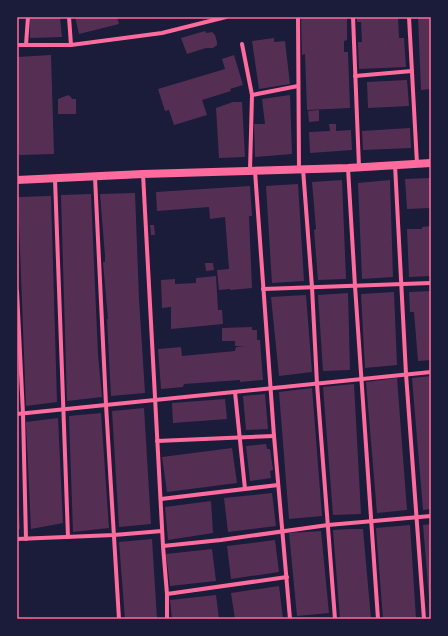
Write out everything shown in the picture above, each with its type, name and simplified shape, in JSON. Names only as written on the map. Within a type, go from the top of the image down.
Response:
[{"type":"main road","points":[[17,180],[252,170],[348,168],[431,163]]},
{"type":"street","points":[[26,45],[28,17]]},
{"type":"street","points":[[69,17],[71,45]]},
{"type":"street","points":[[17,45],[71,45],[162,33],[226,17]]},
{"type":"street","points":[[298,17],[298,86],[301,169],[312,287],[317,384],[335,619]]},
{"type":"street","points":[[353,17],[359,167]]},
{"type":"street","points":[[409,17],[418,164]]},
{"type":"street","points":[[242,44],[252,95],[252,170],[290,619]]},
{"type":"street","points":[[355,76],[412,71]]},
{"type":"street","points":[[252,95],[298,86]]},
{"type":"street","points":[[395,165],[406,374],[424,619]]},
{"type":"street","points":[[348,168],[378,619]]},
{"type":"street","points":[[143,174],[162,531],[167,594],[167,619]]},
{"type":"street","points":[[95,177],[106,405],[119,619]]},
{"type":"street","points":[[54,179],[68,536]]},
{"type":"street","points":[[263,289],[431,283]]},
{"type":"street","points":[[17,291],[26,539]]},
{"type":"street","points":[[17,414],[431,372]]},
{"type":"street","points":[[235,392],[245,489]]},
{"type":"street","points":[[157,441],[274,436]]},
{"type":"street","points":[[161,499],[278,486]]},
{"type":"street","points":[[163,546],[328,525],[431,516]]},
{"type":"street","points":[[17,539],[114,535],[162,531]]},
{"type":"street","points":[[167,594],[287,577]]},
{"type":"building","points":[[30,17],[60,17],[62,37],[30,38]]},
{"type":"building","points":[[75,17],[117,17],[119,24],[79,34]]},
{"type":"building","points":[[301,17],[347,17],[347,40],[344,41],[344,52],[348,52],[350,108],[307,110],[305,54],[302,55]]},
{"type":"building","points":[[357,17],[398,17],[399,38],[404,38],[406,67],[359,69],[358,42],[362,42],[361,22],[357,22]]},
{"type":"building","points":[[418,17],[431,17],[431,89],[421,90]]},
{"type":"building","points":[[205,31],[206,33],[212,32],[215,35],[217,45],[213,48],[206,48],[187,54],[181,38]]},
{"type":"building","points":[[274,38],[274,42],[285,41],[290,84],[259,89],[252,41]]},
{"type":"building","points":[[51,55],[54,154],[19,155],[17,127],[17,57]]},
{"type":"building","points":[[234,55],[243,85],[230,89],[231,91],[202,100],[207,115],[174,125],[169,110],[165,111],[158,89],[225,69],[222,59]]},
{"type":"building","points":[[407,80],[409,106],[368,108],[367,82]]},
{"type":"building","points":[[68,95],[72,99],[76,99],[76,114],[58,114],[58,99]]},
{"type":"building","points":[[290,95],[292,154],[255,157],[254,124],[265,124],[262,99]]},
{"type":"building","points":[[233,102],[242,102],[245,157],[219,158],[216,108]]},
{"type":"building","points":[[319,110],[319,121],[309,122],[308,111]]},
{"type":"building","points":[[329,124],[336,124],[336,131],[351,130],[352,150],[310,153],[309,132],[330,131]]},
{"type":"building","points":[[410,128],[411,148],[363,150],[362,131]]},
{"type":"building","points":[[431,178],[431,208],[407,209],[405,179]]},
{"type":"building","points":[[342,180],[346,279],[318,280],[312,182]]},
{"type":"building","points":[[390,180],[393,277],[362,279],[358,183]]},
{"type":"building","points":[[298,184],[304,281],[272,283],[266,186]]},
{"type":"building","points":[[250,186],[252,216],[249,216],[252,288],[219,290],[217,270],[229,269],[225,217],[210,219],[209,207],[157,211],[156,192]]},
{"type":"building","points":[[135,193],[139,299],[145,393],[111,396],[108,319],[103,262],[105,262],[105,256],[100,194]]},
{"type":"building","points":[[91,194],[98,355],[102,397],[67,401],[61,195]]},
{"type":"building","points":[[51,196],[57,402],[26,406],[18,197]]},
{"type":"building","points":[[150,225],[154,225],[155,235],[151,235]]},
{"type":"building","points":[[431,226],[431,276],[409,277],[407,229],[422,229],[422,227]]},
{"type":"building","points":[[205,263],[213,263],[214,270],[206,271]]},
{"type":"building","points":[[216,276],[218,310],[222,310],[223,324],[171,329],[171,307],[162,308],[161,280],[175,279],[175,284],[196,283],[196,278]]},
{"type":"building","points":[[431,291],[431,360],[418,361],[414,312],[410,312],[409,292]]},
{"type":"building","points":[[394,292],[397,365],[365,368],[361,294]]},
{"type":"building","points":[[348,293],[350,370],[323,371],[318,295]]},
{"type":"building","points":[[306,295],[312,372],[279,376],[271,297]]},
{"type":"building","points":[[252,327],[252,330],[257,330],[257,340],[260,340],[263,380],[184,384],[183,387],[161,389],[158,349],[181,347],[182,356],[235,351],[236,347],[245,346],[235,346],[235,341],[222,341],[222,328]]},
{"type":"building","points":[[431,376],[431,509],[423,510],[412,378]]},
{"type":"building","points":[[397,378],[407,510],[377,513],[366,382]]},
{"type":"building","points":[[354,384],[361,514],[333,515],[323,387]]},
{"type":"building","points":[[312,388],[322,516],[289,519],[279,392]]},
{"type":"building","points":[[265,394],[268,429],[246,430],[243,396]]},
{"type":"building","points":[[225,399],[227,419],[173,423],[172,403]]},
{"type":"building","points":[[144,408],[151,524],[119,527],[112,411]]},
{"type":"building","points":[[101,413],[109,528],[73,532],[69,416]]},
{"type":"building","points":[[58,418],[63,523],[31,529],[26,422]]},
{"type":"building","points":[[266,444],[267,449],[270,449],[273,470],[270,471],[271,478],[250,481],[246,446]]},
{"type":"building","points":[[232,448],[237,483],[167,492],[162,457]]},
{"type":"building","points":[[272,493],[276,526],[228,532],[224,498]]},
{"type":"building","points":[[18,500],[20,529],[17,529]]},
{"type":"building","points":[[211,501],[213,533],[168,540],[165,507]]},
{"type":"building","points":[[431,524],[431,610],[430,610],[423,525]]},
{"type":"building","points":[[410,525],[416,619],[383,619],[376,528]]},
{"type":"building","points":[[363,529],[371,619],[340,619],[333,530]]},
{"type":"building","points":[[321,531],[329,613],[297,616],[289,533]]},
{"type":"building","points":[[152,539],[157,619],[125,619],[119,542]]},
{"type":"building","points":[[275,540],[279,572],[231,579],[227,546]]},
{"type":"building","points":[[212,549],[216,581],[170,586],[166,554]]},
{"type":"building","points":[[279,586],[283,619],[235,619],[231,593]]},
{"type":"building","points":[[216,595],[219,619],[172,619],[170,600]]}]
